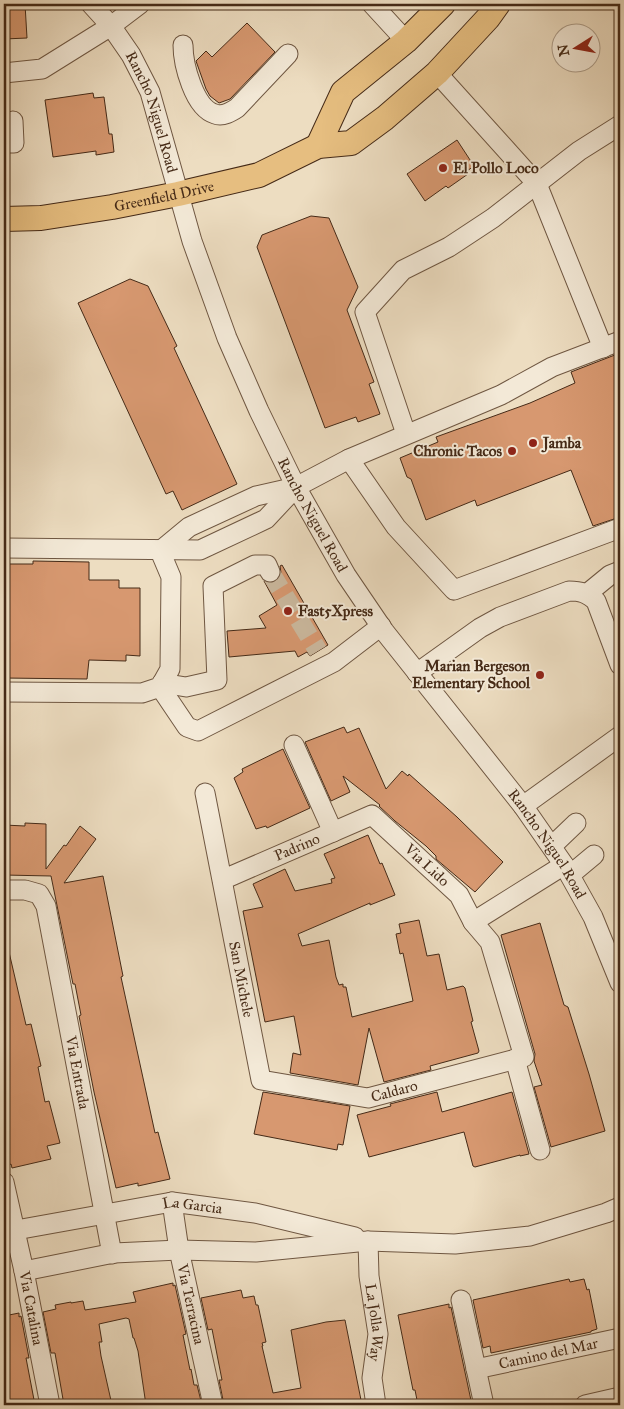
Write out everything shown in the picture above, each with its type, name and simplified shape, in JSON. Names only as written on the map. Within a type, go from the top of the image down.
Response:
[{"type":"main road","points":[[318,146],[343,92],[406,41],[443,4]]},
{"type":"main road","name":"Greenfield Drive","points":[[4,219],[41,218],[178,194],[259,175],[318,146],[351,144],[385,118],[437,73],[488,18],[498,4]]},
{"type":"street","name":"Rancho Niguel Road","points":[[91,4],[111,26],[131,54],[150,92],[192,241],[227,338],[259,411],[296,487],[346,575],[381,626],[523,806],[552,846],[593,917],[620,983]]},
{"type":"street","points":[[4,73],[42,69],[111,26],[140,4]]},
{"type":"street","points":[[372,4],[406,41]]},
{"type":"street","points":[[184,45],[183,54],[186,70],[192,87],[201,102],[209,111],[216,115],[230,113],[237,108],[288,54]]},
{"type":"street","points":[[160,551],[189,527],[256,496],[296,487],[349,459],[501,395],[552,366],[612,345],[537,184],[437,73]]},
{"type":"street","points":[[4,143],[14,143],[13,121]]},
{"type":"street","points":[[406,434],[364,312],[403,270],[450,246],[493,218],[579,151],[620,125]]},
{"type":"street","points":[[349,459],[396,527],[454,590],[620,528]]},
{"type":"street","points":[[4,548],[200,550],[266,519],[296,487]]},
{"type":"street","points":[[160,551],[171,577],[170,669],[161,685]]},
{"type":"street","points":[[4,692],[142,693],[161,685],[186,687],[217,680],[213,586],[255,565],[266,565],[270,572]]},
{"type":"street","points":[[588,594],[610,575],[620,571]]},
{"type":"street","points":[[417,673],[480,628],[500,617],[570,592],[579,591],[588,594],[596,601],[620,665]]},
{"type":"street","points":[[161,685],[187,727],[198,731],[381,626]]},
{"type":"street","points":[[523,806],[620,736]]},
{"type":"street","points":[[294,745],[333,832]]},
{"type":"street","name":"San Michele","points":[[205,793],[261,1080]]},
{"type":"street","name":"Padrino","points":[[222,880],[372,815]]},
{"type":"street","name":"Via Lido","points":[[372,815],[459,895],[473,922],[490,942],[520,1058],[540,1150]]},
{"type":"street","points":[[552,846],[576,823]]},
{"type":"street","points":[[473,922],[594,855]]},
{"type":"street","name":"Via Entrada","points":[[4,890],[25,890],[38,894],[46,906],[112,1254]]},
{"type":"street","name":"Caldaro","points":[[261,1080],[368,1098],[520,1058]]},
{"type":"street","name":"Via Catalina","points":[[4,1182],[16,1230],[50,1405]]},
{"type":"street","name":"La Garcia","points":[[16,1230],[172,1202],[255,1212],[368,1241]]},
{"type":"street","name":"Via Terracina","points":[[172,1202],[178,1250],[213,1405]]},
{"type":"street","name":"La Garcia","points":[[24,1271],[112,1254],[178,1250],[256,1252],[368,1241],[455,1244],[530,1236],[620,1207]]},
{"type":"street","name":"La Jolla Way","points":[[368,1241],[369,1276],[378,1334],[372,1378],[376,1405]]},
{"type":"street","points":[[461,1300],[484,1405]]},
{"type":"street","name":"Camino del Mar","points":[[476,1369],[620,1338]]},
{"type":"street","points":[[596,1404],[620,1397]]},
{"type":"building","points":[[4,4],[25,4],[27,38],[4,39]]},
{"type":"building","points":[[247,23],[275,52],[230,99],[219,103],[210,96],[206,89],[196,61],[206,51],[212,57]]},
{"type":"building","points":[[93,93],[94,98],[104,97],[109,134],[112,134],[114,152],[96,155],[96,151],[53,157],[45,100]]},
{"type":"building","name":"El Pollo Loco","points":[[457,140],[474,166],[467,171],[468,174],[448,188],[446,186],[425,201],[407,174]]},
{"type":"building","points":[[311,216],[329,218],[358,287],[347,310],[374,382],[369,384],[380,414],[358,422],[356,417],[325,428],[257,247],[262,235]]},
{"type":"building","points":[[130,279],[148,286],[177,346],[174,348],[237,484],[182,510],[173,491],[166,494],[78,303]]},
{"type":"building","points":[[620,353],[620,517],[593,526],[571,470],[477,506],[475,500],[426,520],[411,479],[407,477],[400,458],[438,442],[436,437],[530,403],[575,383],[571,372]]},
{"type":"building","points":[[33,561],[89,562],[89,580],[119,580],[119,588],[140,588],[140,656],[126,655],[126,661],[89,660],[87,679],[4,678],[4,564],[33,564]]},
{"type":"building","name":"Fast5Xpress","points":[[282,565],[328,645],[310,656],[307,652],[298,657],[295,651],[229,657],[227,631],[266,628],[259,616],[277,605],[264,581],[269,583],[279,579],[281,573],[280,566]]},
{"type":"building","points":[[344,727],[347,733],[359,728],[386,789],[402,771],[408,776],[409,774],[503,862],[475,892],[436,859],[436,856],[426,846],[395,821],[380,805],[343,776],[350,792],[331,801],[305,742]]},
{"type":"building","points":[[283,749],[310,808],[267,828],[266,826],[256,829],[234,778],[243,772],[242,769]]},
{"type":"building","points":[[25,823],[46,824],[46,869],[80,826],[96,839],[64,883],[103,876],[123,976],[121,977],[155,1133],[158,1132],[170,1179],[138,1186],[138,1183],[116,1188],[94,1092],[79,1016],[81,1015],[75,984],[73,984],[51,876],[4,875],[4,825],[25,826]]},
{"type":"building","points":[[368,835],[395,895],[370,905],[370,903],[298,934],[302,946],[329,940],[336,977],[339,985],[343,984],[343,987],[346,987],[352,1017],[413,1001],[403,953],[400,954],[396,934],[401,933],[399,924],[419,920],[427,956],[439,954],[447,990],[463,986],[465,988],[473,1021],[471,1022],[479,1051],[478,1053],[430,1066],[431,1070],[384,1082],[369,1028],[358,1085],[290,1073],[293,1053],[301,1055],[294,1016],[265,1022],[243,911],[263,907],[253,884],[285,869],[295,891],[332,883],[331,879],[335,878],[324,854]]},
{"type":"building","points":[[540,923],[564,1005],[568,1007],[589,1074],[605,1131],[551,1147],[534,1087],[542,1085],[534,1061],[535,1054],[501,935]]},
{"type":"building","points":[[9,952],[26,1025],[31,1024],[41,1066],[38,1067],[45,1102],[49,1101],[60,1143],[47,1146],[51,1159],[12,1168],[11,1164],[9,1165],[4,1143],[4,953]]},
{"type":"building","points":[[263,1092],[350,1106],[343,1145],[338,1144],[337,1150],[254,1134]]},
{"type":"building","points":[[437,1092],[442,1112],[512,1092],[529,1154],[475,1167],[473,1166],[464,1132],[369,1157],[357,1115]]},
{"type":"building","points":[[569,1279],[570,1282],[584,1279],[587,1290],[589,1289],[597,1329],[591,1332],[491,1353],[490,1346],[483,1348],[473,1300]]},
{"type":"building","points":[[173,1283],[186,1334],[183,1335],[190,1370],[194,1385],[197,1385],[202,1405],[146,1405],[138,1351],[129,1319],[126,1318],[99,1324],[102,1342],[99,1342],[101,1356],[112,1405],[64,1405],[55,1353],[51,1353],[43,1312],[56,1309],[55,1305],[71,1302],[83,1301],[85,1310],[136,1302],[133,1292]]},
{"type":"building","points":[[241,1290],[243,1298],[254,1296],[256,1305],[258,1305],[266,1342],[262,1343],[262,1346],[273,1393],[301,1388],[291,1330],[345,1320],[362,1405],[224,1405],[219,1380],[222,1380],[212,1329],[208,1330],[201,1298]]},
{"type":"building","points":[[449,1304],[472,1405],[418,1405],[415,1390],[413,1390],[398,1315]]},
{"type":"building","points":[[19,1313],[29,1358],[26,1358],[35,1405],[4,1405],[4,1316]]},
{"type":"tunnel","points":[[270,572],[318,651]]},
{"type":"place","name":"El Pollo Loco","points":[[443,168]]},
{"type":"place","name":"Jamba","points":[[533,443]]},
{"type":"place","name":"Chronic Tacos","points":[[512,451]]},
{"type":"place","name":"Fast5Xpress","points":[[288,611]]},
{"type":"place","name":"Marian Bergeson Elementary School","points":[[540,675]]}]
